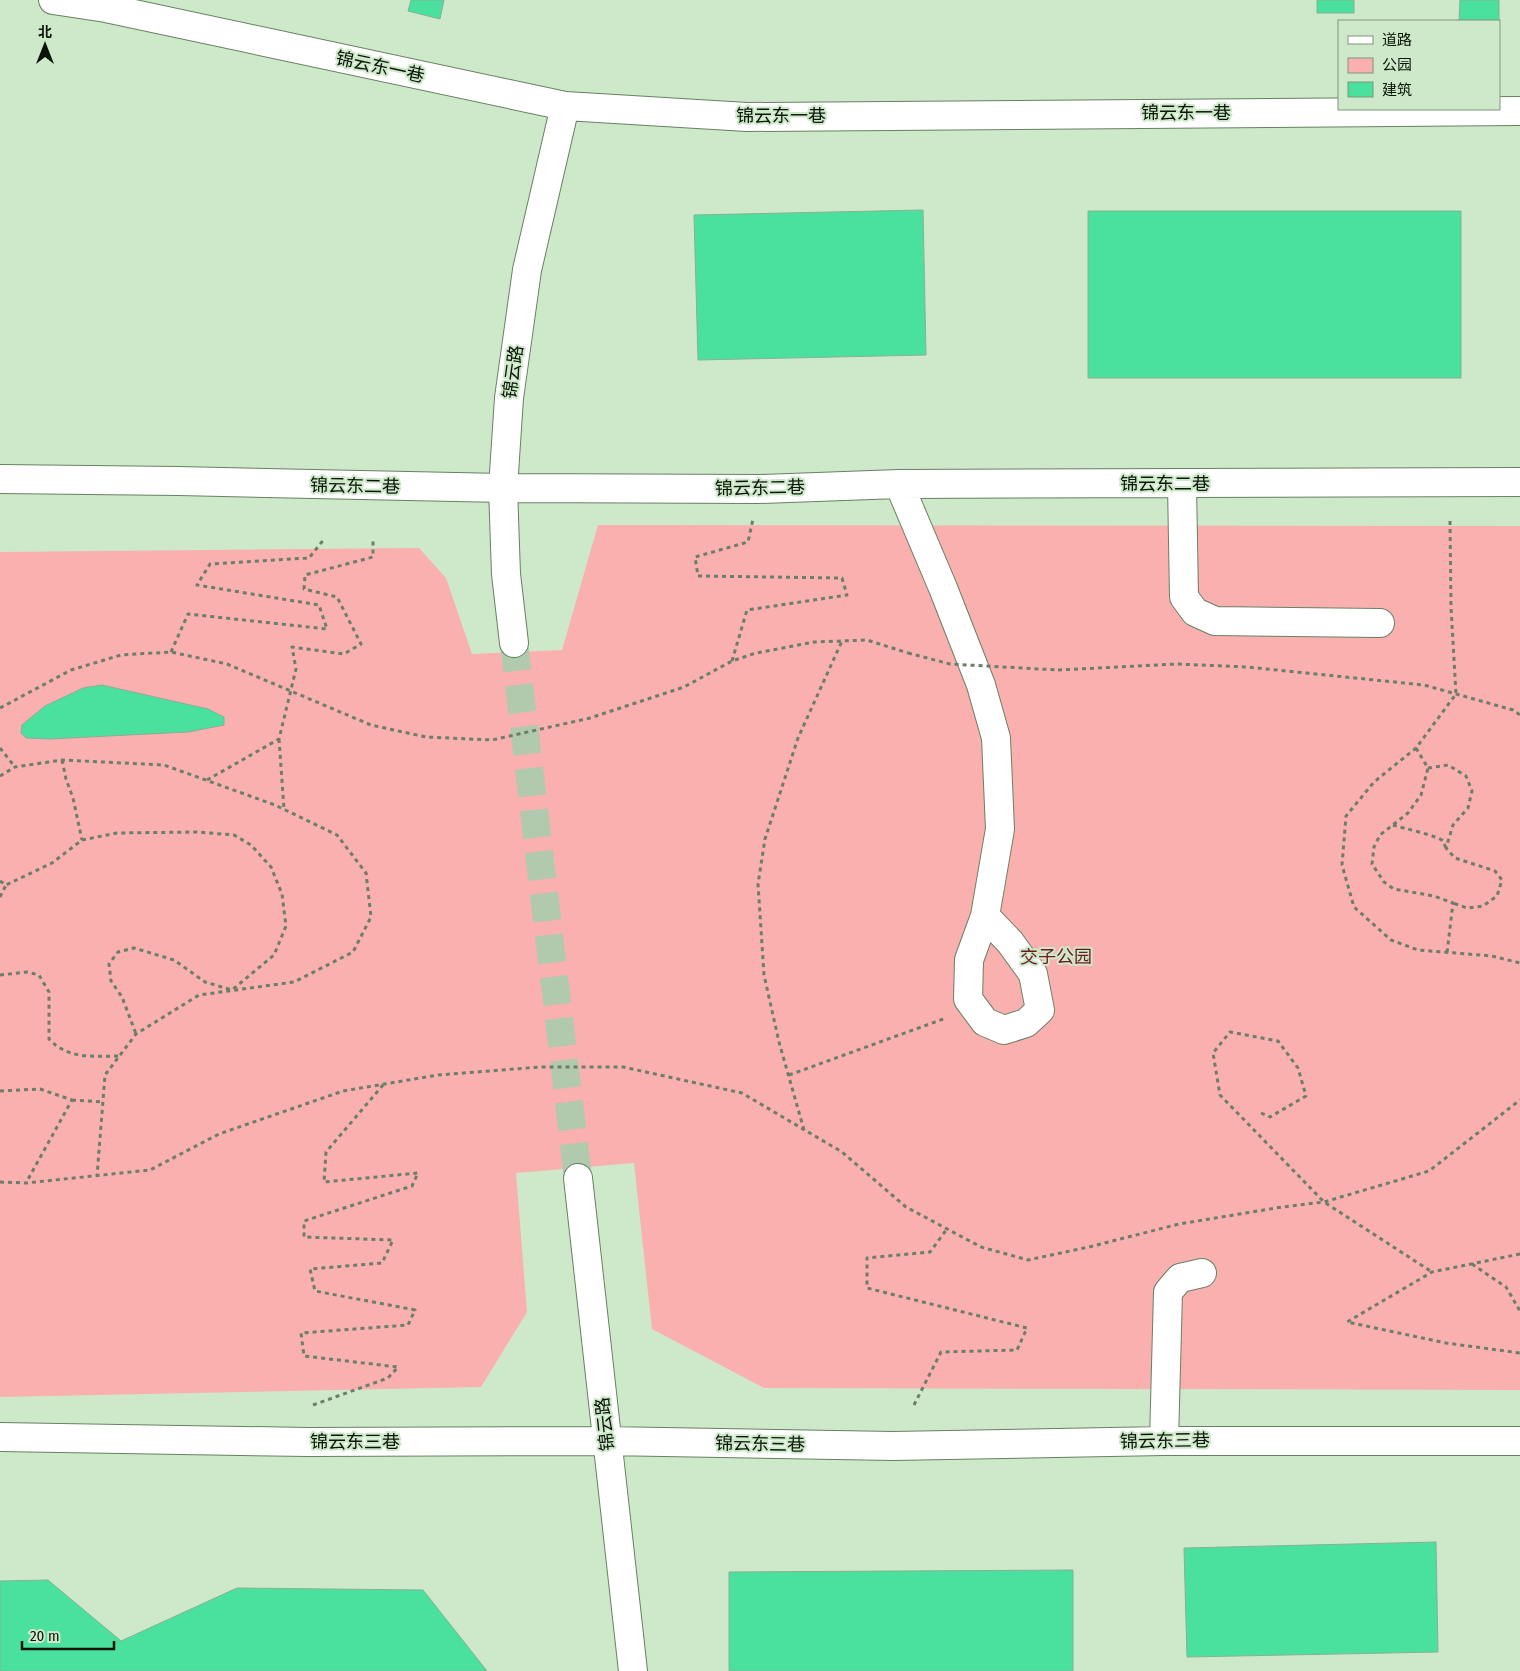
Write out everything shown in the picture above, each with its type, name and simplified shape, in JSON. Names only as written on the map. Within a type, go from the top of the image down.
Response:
[{"type":"street","name":"锦云东一巷","points":[[53,0],[106,8],[565,106],[747,117],[1520,110]]},
{"type":"street","name":"锦云路","points":[[514,643],[506,574],[503,488],[509,398],[527,270],[565,106]]},
{"type":"street","name":"锦云东二巷","points":[[0,479],[503,488],[759,489],[899,484],[1520,482]]},
{"type":"street","points":[[899,484],[982,685],[996,738],[1000,829],[984,916],[969,960],[968,999],[985,1022],[1004,1030],[1026,1024],[1040,1010],[1033,974],[1010,942],[984,916]]},
{"type":"street","points":[[1182,484],[1184,597],[1195,612],[1215,621],[1380,623]]},
{"type":"street","name":"锦云路","points":[[578,1178],[632,1671]]},
{"type":"street","points":[[1164,1441],[1168,1292],[1180,1278],[1202,1273]]},
{"type":"street","name":"锦云东三巷","points":[[0,1437],[308,1442],[606,1442],[893,1446],[1164,1441],[1520,1440]]},
{"type":"path","points":[[732,661],[747,610],[847,595],[842,578],[698,576],[695,557],[748,542],[753,516]]},
{"type":"path","points":[[1450,520],[1451,607],[1456,694],[1416,748],[1374,782],[1346,816],[1342,865],[1354,907],[1391,940],[1418,950],[1492,956],[1520,963]]},
{"type":"path","points":[[171,652],[188,614],[327,629],[319,605],[198,585],[210,564],[309,558],[325,538]]},
{"type":"path","points":[[284,809],[279,739],[296,669],[292,647],[344,654],[361,644],[337,597],[304,589],[305,575],[373,557],[374,538]]},
{"type":"path","points":[[0,708],[71,670],[120,656],[171,652],[227,664],[371,726],[426,737],[492,740],[590,718],[684,687],[732,661],[756,653],[814,642],[867,640],[950,664],[1058,670],[1177,664],[1247,667],[1424,685],[1513,710],[1520,715]]},
{"type":"path","points":[[804,1130],[764,975],[758,884],[765,840],[798,738],[842,641]]},
{"type":"path","points":[[206,780],[279,739]]},
{"type":"path","points":[[0,748],[15,767]]},
{"type":"path","points":[[1393,825],[1433,835],[1443,840],[1446,848],[1456,858],[1495,871],[1502,880],[1498,896],[1483,906],[1467,908],[1434,896],[1394,889],[1384,882],[1372,864],[1374,847],[1380,835],[1408,813],[1421,796],[1428,768],[1416,748]]},
{"type":"path","points":[[62,760],[82,840]]},
{"type":"path","points":[[0,776],[15,767],[62,760],[164,765],[284,809],[337,835],[366,873],[371,917],[353,952],[294,982],[199,995],[136,1034],[105,1074],[97,1176]]},
{"type":"path","points":[[1428,768],[1448,765],[1466,776],[1472,791],[1468,808],[1453,825],[1446,848]]},
{"type":"path","points":[[0,898],[6,885],[52,864],[82,840],[118,833],[198,832],[234,835],[251,845],[271,867],[282,894],[286,926],[274,955],[232,990]]},
{"type":"path","points":[[0,881],[6,885]]},
{"type":"path","points":[[1447,953],[1453,903]]},
{"type":"path","points":[[136,1034],[122,997],[111,981],[109,964],[118,952],[134,948],[158,954],[174,960],[205,982],[232,990]]},
{"type":"path","points":[[0,975],[27,972],[39,975],[49,992],[49,1039],[58,1048],[82,1056],[120,1056]]},
{"type":"path","points":[[789,1075],[974,1008]]},
{"type":"path","points":[[1261,1113],[1270,1118],[1306,1096],[1298,1068],[1278,1041],[1230,1032],[1213,1053],[1220,1096],[1324,1202],[1432,1272]]},
{"type":"path","points":[[0,1182],[26,1183],[150,1170],[219,1134],[343,1091],[438,1074],[540,1067],[623,1067],[742,1093],[842,1152],[906,1207],[982,1247],[1028,1260],[1089,1247],[1179,1224],[1324,1202],[1429,1171],[1520,1100]]},
{"type":"path","points":[[313,1405],[388,1378],[398,1367],[304,1356],[300,1333],[408,1325],[415,1310],[315,1291],[310,1269],[382,1263],[393,1240],[304,1236],[304,1221],[412,1186],[418,1173],[324,1182],[326,1152],[384,1084]]},
{"type":"path","points":[[0,1091],[40,1089],[72,1100],[103,1102]]},
{"type":"path","points":[[26,1183],[72,1100]]},
{"type":"path","points":[[914,1405],[941,1352],[1017,1350],[1026,1328],[867,1288],[867,1258],[930,1252],[947,1229]]},
{"type":"path","points":[[1520,1254],[1432,1272],[1347,1322],[1446,1343],[1520,1353]]},
{"type":"path","points":[[1472,1264],[1506,1287],[1520,1310]]},
{"type":"green space","name":"交子公园","points":[[598,525],[1520,526],[1520,1390],[764,1388],[652,1329],[634,1163],[516,1173],[527,1312],[481,1387],[0,1397],[0,552],[419,548],[446,578],[472,654],[562,650]]},
{"type":"building","points":[[411,0],[444,0],[440,19],[408,11]]},
{"type":"building","points":[[1317,0],[1354,0],[1354,13],[1317,13]]},
{"type":"building","points":[[1460,0],[1499,0],[1499,20],[1459,20]]},
{"type":"building","points":[[923,210],[926,355],[698,360],[694,215]]},
{"type":"building","points":[[1088,211],[1461,211],[1461,378],[1088,378]]},
{"type":"building","points":[[102,685],[208,709],[224,717],[224,725],[188,732],[50,739],[26,738],[21,733],[22,725],[45,706],[83,688]]},
{"type":"building","points":[[1436,1542],[1438,1652],[1187,1657],[1184,1548]]},
{"type":"building","points":[[1073,1570],[1073,1671],[729,1671],[729,1572]]},
{"type":"building","points":[[48,1580],[121,1641],[237,1588],[423,1590],[487,1671],[0,1671],[0,1581]]},
{"type":"tunnel","points":[[514,643],[578,1178]]}]
